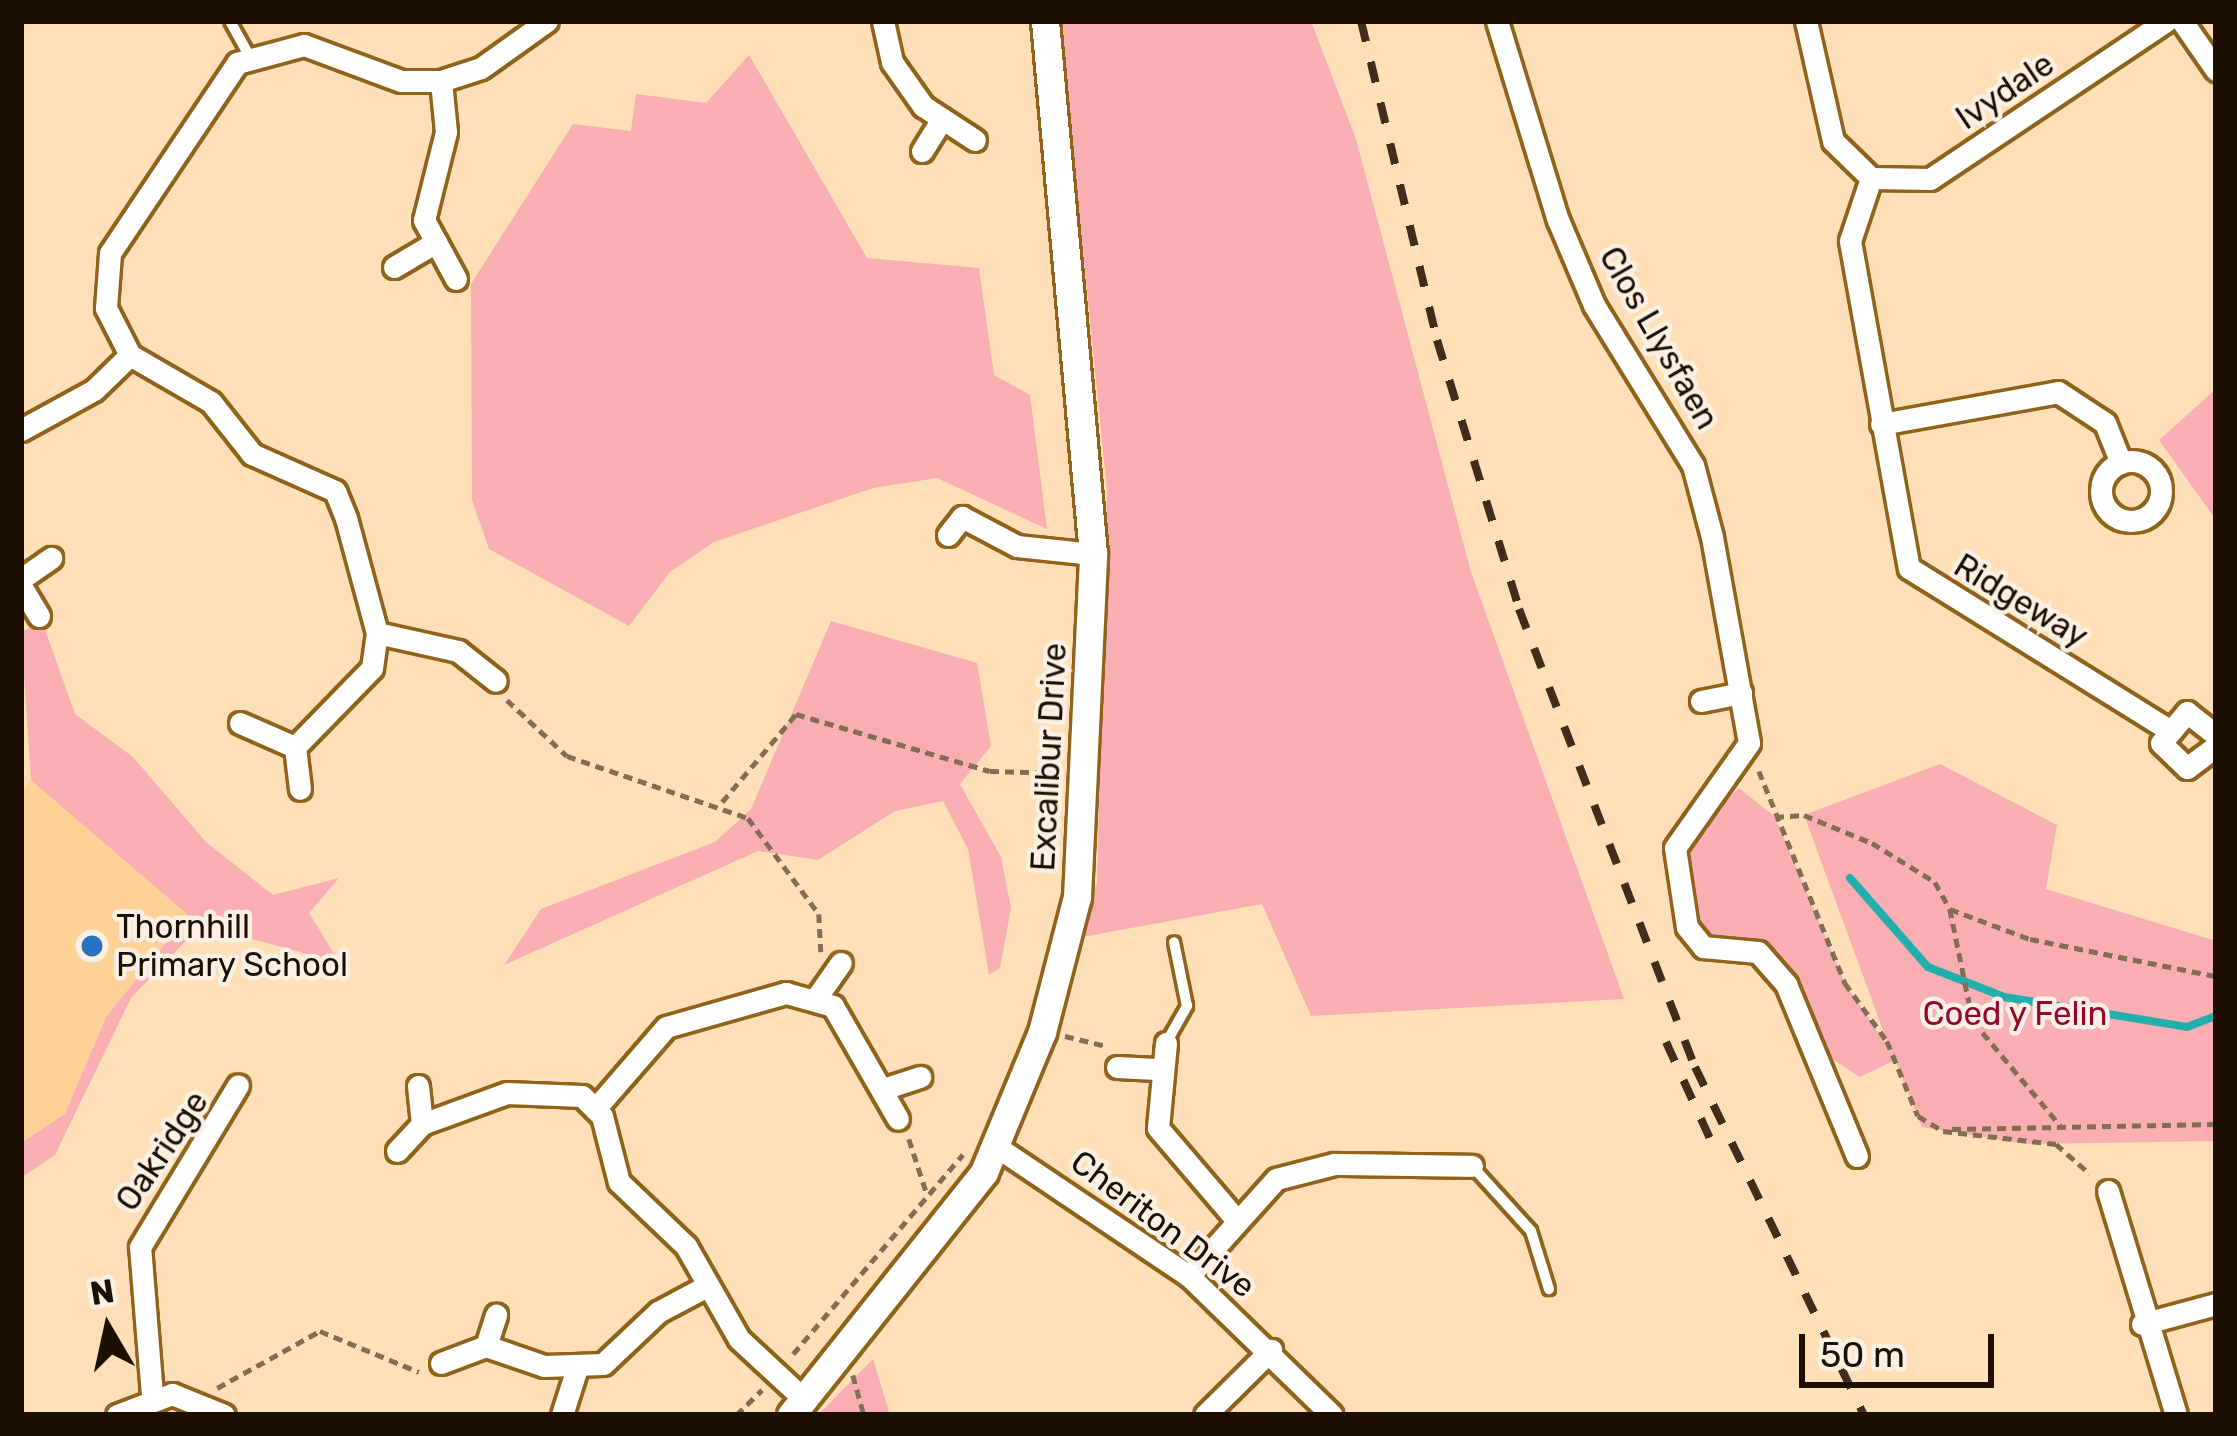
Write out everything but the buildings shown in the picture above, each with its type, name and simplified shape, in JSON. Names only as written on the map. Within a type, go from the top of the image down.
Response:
[{"type":"street","points":[[295,747],[372,668],[377,634],[335,490],[252,454],[211,402],[130,355],[106,308],[110,253],[175,170],[221,79],[250,57],[304,45],[401,81],[441,81],[481,68],[547,21]]},
{"type":"street","points":[[883,21],[892,62],[942,118],[975,140]]},
{"type":"street","name":"Excalibur Drive","points":[[798,1408],[947,1230],[997,1147],[1042,1032],[1077,897],[1089,773],[1093,554],[1045,21]]},
{"type":"street","name":"Clos Llysfaen","points":[[1497,21],[1594,305],[1693,465],[1749,742]]},
{"type":"street","points":[[1806,21],[1833,141],[1871,178]]},
{"type":"street","name":"Ivydale","points":[[1871,178],[1930,179],[2166,21]]},
{"type":"street","points":[[2182,21],[2216,70]]},
{"type":"street","points":[[441,81],[446,132],[424,199],[436,242],[456,279]]},
{"type":"street","points":[[922,151],[942,118]]},
{"type":"street","name":"Ridgeway","points":[[1871,178],[1850,241],[1910,568],[2164,727]]},
{"type":"street","points":[[394,266],[436,242]]},
{"type":"street","points":[[21,430],[94,390],[130,355]]},
{"type":"street","points":[[1881,424],[2058,392],[2105,423],[2121,463]]},
{"type":"street","points":[[948,535],[962,517],[1017,546],[1093,554]]},
{"type":"street","points":[[39,616],[21,582],[51,558]]},
{"type":"street","points":[[377,634],[438,644],[496,681]]},
{"type":"street","points":[[1700,701],[1741,693]]},
{"type":"street","name":"Ridgeway","points":[[2164,727],[2197,713],[2216,734]]},
{"type":"street","points":[[240,723],[295,747]]},
{"type":"street","name":"Ridgeway","points":[[2164,727],[2164,752],[2177,765],[2205,763],[2216,746]]},
{"type":"street","points":[[1749,742],[1691,814],[1675,848],[1676,888],[1703,946],[1758,952],[1786,984],[1857,1156]]},
{"type":"street","points":[[295,747],[300,789]]},
{"type":"street","points":[[595,1109],[666,1027],[830,978],[898,1119]]},
{"type":"street","points":[[1166,1043],[1156,1069],[1158,1128],[1173,1159],[1234,1216]]},
{"type":"street","points":[[1117,1067],[1156,1069]]},
{"type":"street","points":[[886,1088],[920,1077]]},
{"type":"street","name":"Oakridge","points":[[152,1395],[140,1247],[238,1085]]},
{"type":"street","points":[[418,1086],[422,1124]]},
{"type":"street","points":[[397,1151],[422,1124],[531,1087],[595,1109]]},
{"type":"street","points":[[595,1109],[620,1182],[686,1246],[705,1287],[777,1374],[798,1408]]},
{"type":"street","name":"Cheriton Drive","points":[[997,1147],[1189,1276],[1271,1350],[1332,1415]]},
{"type":"street","points":[[1189,1276],[1234,1216],[1276,1179],[1308,1168],[1472,1166]]},
{"type":"street","points":[[2108,1191],[2142,1324],[2176,1415]]},
{"type":"street","points":[[442,1363],[486,1346],[576,1371],[603,1364],[658,1312],[705,1287]]},
{"type":"street","points":[[2142,1324],[2216,1304]]},
{"type":"street","points":[[486,1346],[496,1315]]},
{"type":"street","points":[[1205,1415],[1271,1350]]},
{"type":"street","points":[[562,1415],[576,1371]]},
{"type":"street","points":[[117,1415],[152,1395],[215,1409]]},
{"type":"lane","points":[[230,21],[250,57]]},
{"type":"lane","points":[[1166,1043],[1187,1006],[1174,942]]},
{"type":"lane","points":[[1472,1166],[1531,1231],[1549,1289]]},
{"type":"path","points":[[496,681],[567,756],[722,802],[748,818],[819,914],[830,978]]},
{"type":"path","points":[[722,802],[796,714],[990,771],[1089,773]]},
{"type":"path","points":[[21,718],[21,783]]},
{"type":"path","points":[[1749,742],[1844,983],[1888,1041],[1918,1116],[1943,1131],[2056,1144],[2108,1191]]},
{"type":"path","points":[[1775,817],[1804,815],[1872,843],[1935,882],[1950,909],[1972,1021],[2060,1125]]},
{"type":"path","points":[[1950,909],[2030,939],[2216,976]]},
{"type":"path","points":[[1042,1032],[1105,1043],[1117,1067]]},
{"type":"path","points":[[898,1119],[926,1191]]},
{"type":"path","points":[[1943,1131],[2216,1124]]},
{"type":"path","points":[[736,1415],[777,1374],[953,1156],[997,1147]]},
{"type":"path","points":[[215,1409],[244,1366],[320,1331],[398,1371],[442,1363]]},
{"type":"path","points":[[839,1362],[864,1415]]},
{"type":"shaded area","name":"Thornhill Primary School","points":[[31,780],[189,915],[106,1017],[65,1115],[21,1143],[21,791]]},
{"type":"green space","points":[[1060,21],[1311,21],[1356,139],[1471,572],[1624,999],[1311,1016],[1262,904],[1077,938],[1097,883],[1107,490]]},
{"type":"green space","points":[[749,55],[867,258],[979,268],[994,375],[1030,395],[1047,529],[937,478],[873,488],[714,542],[670,572],[629,626],[489,549],[472,500],[471,284],[573,124],[631,131],[636,94],[706,103]]},
{"type":"green space","points":[[2216,389],[2216,520],[2159,440]]},
{"type":"green space","points":[[831,621],[977,663],[991,746],[960,784],[1001,857],[1011,908],[1000,968],[989,975],[968,849],[943,801],[895,811],[818,860],[758,851],[504,965],[541,909],[715,842],[751,809]]},
{"type":"green space","points":[[43,624],[75,714],[133,757],[206,842],[273,895],[339,878],[309,913],[340,963],[201,925],[131,998],[55,1155],[21,1178],[21,1143],[65,1114],[106,1017],[188,915],[31,780],[21,631]]},
{"type":"green space","name":"Coed y Felin","points":[[1940,764],[2057,825],[2046,889],[2216,941],[2216,1141],[2026,1144],[1922,1127],[1895,1060],[1860,1077],[1826,1055],[1758,952],[1703,947],[1675,888],[1697,827],[1739,788],[1775,817],[1845,983],[1891,1052],[1804,815]]},
{"type":"green space","points":[[873,1359],[890,1415],[818,1415]]},
{"type":"waterway","points":[[1850,878],[1928,967],[2004,997],[2187,1027],[2216,1016]]},
{"type":"railway","points":[[1361,21],[1437,340],[1519,609],[1695,1067],[1864,1415]]},
{"type":"railway","points":[[1666,1042],[1713,1145]]},
{"type":"place","name":"Thornhill Primary School","points":[[92,946]]}]
